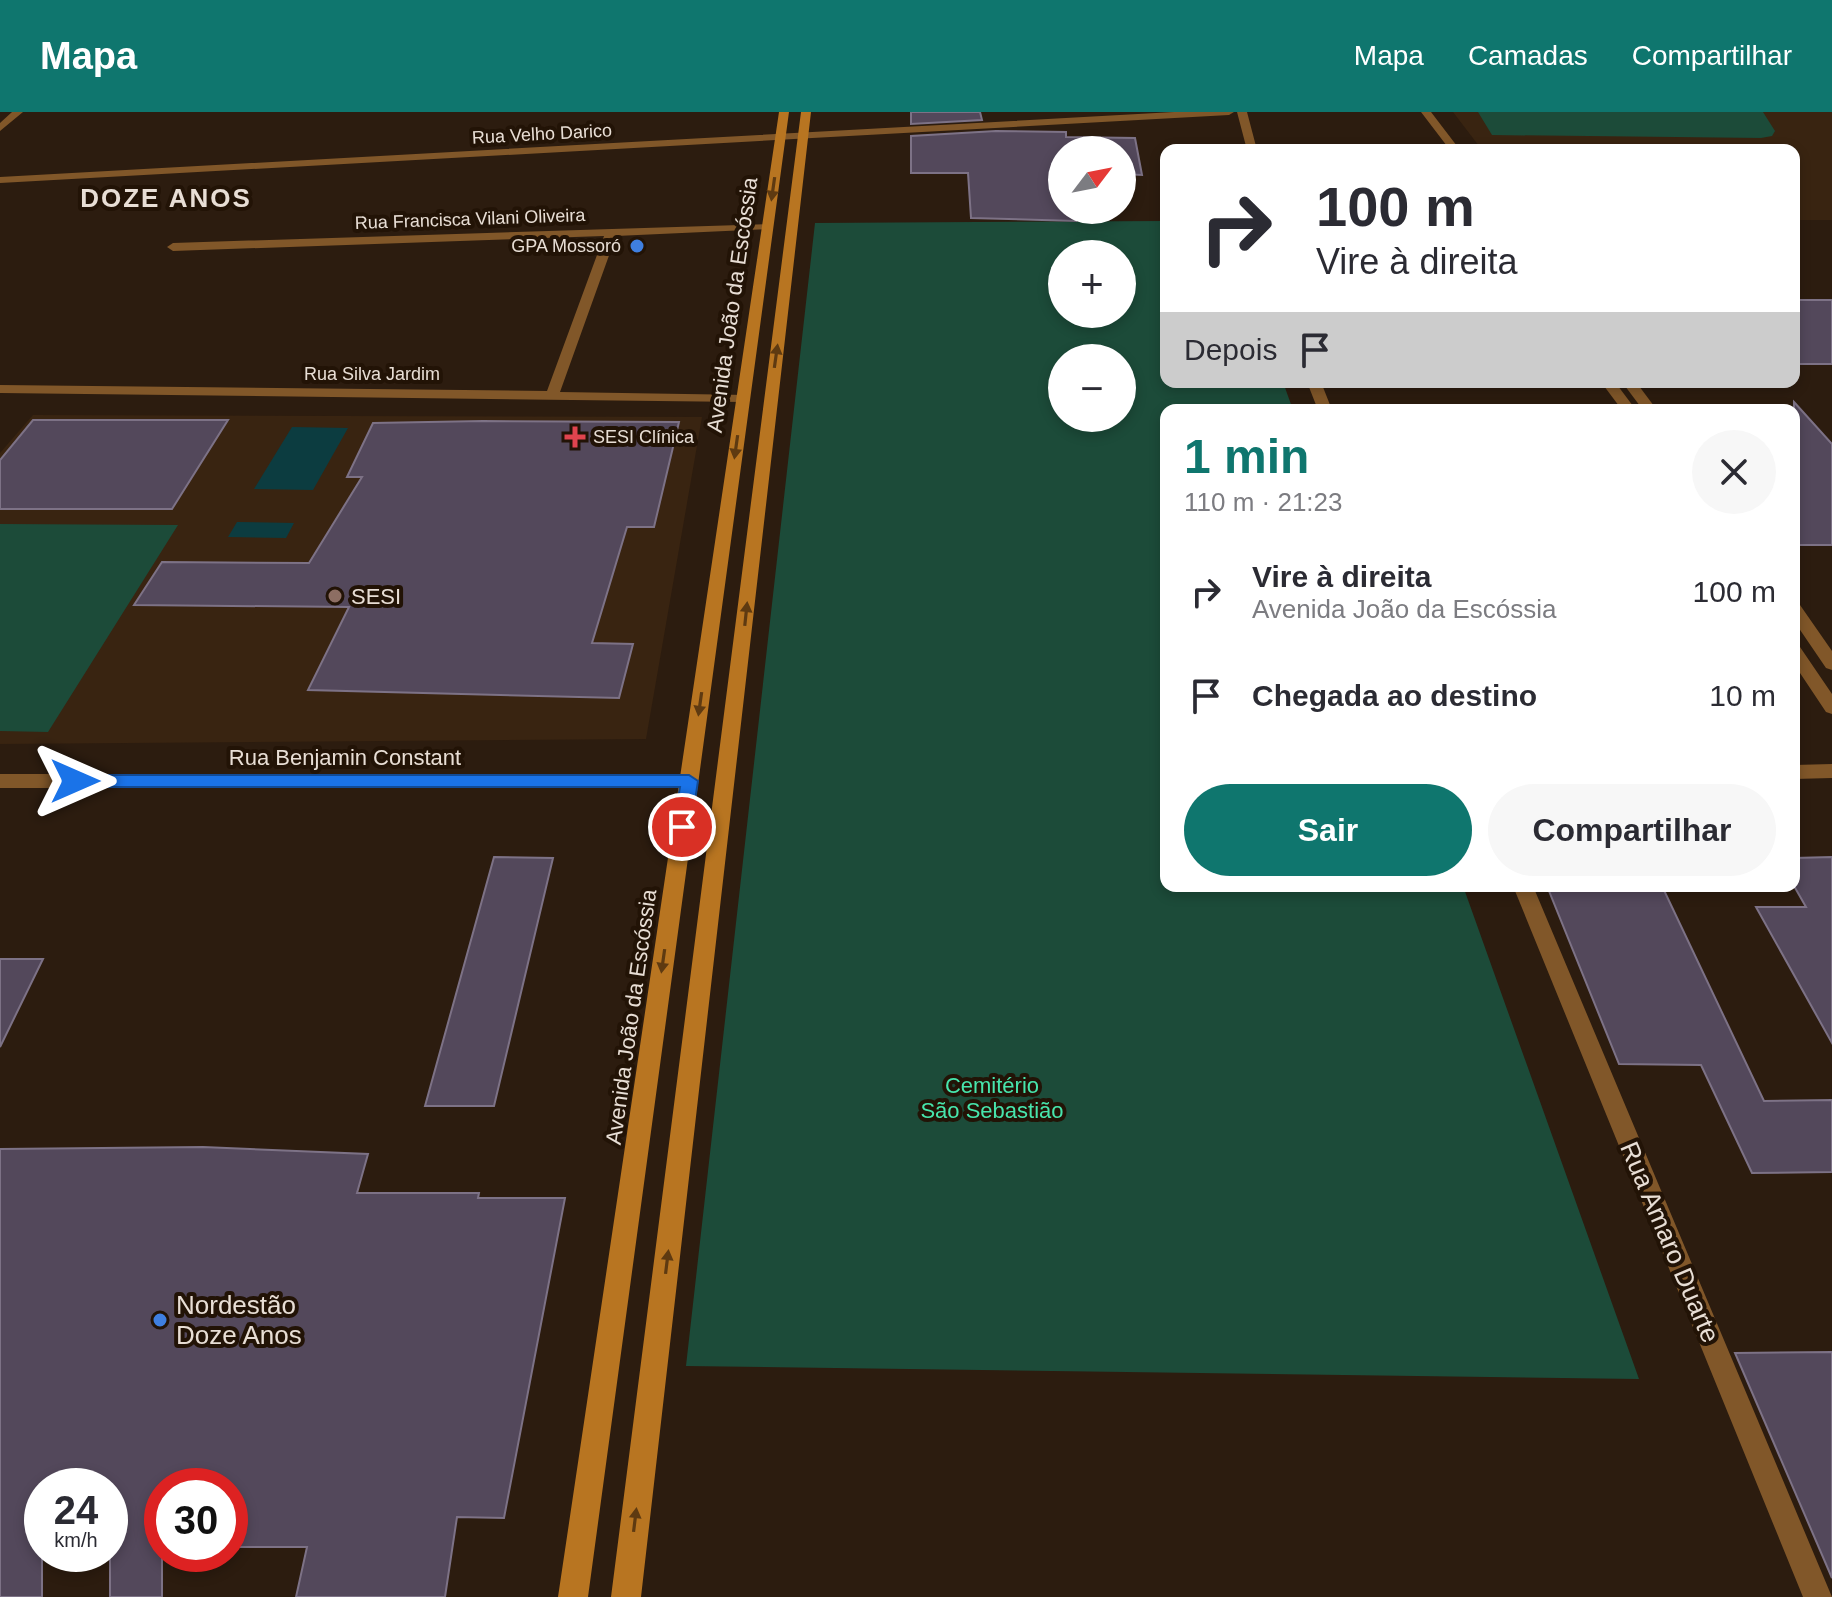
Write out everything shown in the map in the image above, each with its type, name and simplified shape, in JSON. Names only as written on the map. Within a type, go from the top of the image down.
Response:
[{"type":"main road","name":"Avenida João da Escóssia","points":[[573,1597],[784,112]]},
{"type":"main road","points":[[626,1597],[806,112]]},
{"type":"street","points":[[0,128],[18,112]]},
{"type":"street","name":"Rua Velho Darico","points":[[0,180],[803,136],[1142,114],[1229,112]]},
{"type":"street","points":[[1242,112],[1250,144]]},
{"type":"street","points":[[1414,112],[1437,144]]},
{"type":"street","points":[[1426,112],[1450,144]]},
{"type":"street","name":"Rua Francisca Vilani Oliveira","points":[[173,247],[768,227]]},
{"type":"street","points":[[553,393],[611,232]]},
{"type":"street","name":"Rua Silva Jardim","points":[[0,389],[553,393],[743,398]]},
{"type":"street","points":[[1800,618],[1832,664]]},
{"type":"street","points":[[1800,660],[1832,708]]},
{"type":"street","points":[[1800,772],[1832,771]]},
{"type":"street","name":"Rua Benjamin Constant","points":[[0,781],[689,781]]},
{"type":"street","name":"Rua Amaro Duarte","points":[[1525,892],[1818,1597]]},
{"type":"shaded area","points":[[1453,112],[1832,112],[1832,220],[1800,220],[1800,144],[1477,144]]},
{"type":"shaded area","name":"SESI","points":[[33,415],[702,417],[646,739],[0,744],[0,453]]},
{"type":"green space","points":[[1478,112],[1763,112],[1775,131],[1772,136],[1761,138],[1492,135]]},
{"type":"green space","name":"Cemitério São Sebastião","points":[[1136,221],[1160,221],[1160,388],[1285,388],[1291,404],[1160,404],[1160,892],[1465,892],[1639,1379],[686,1366],[815,223],[1136,224]]},
{"type":"green space","points":[[0,524],[178,525],[48,732],[0,731]]},
{"type":"water","points":[[292,427],[348,428],[313,490],[254,489]]},
{"type":"water","points":[[237,522],[294,523],[286,538],[228,537]]},
{"type":"building","points":[[911,112],[980,112],[982,120],[911,124]]},
{"type":"building","points":[[996,131],[1066,132],[1066,136],[1048,136],[1048,220],[971,218],[968,173],[911,173],[911,136]]},
{"type":"building","points":[[1136,143],[1142,175],[1136,175]]},
{"type":"building","points":[[1800,300],[1832,300],[1832,364],[1800,364]]},
{"type":"building","points":[[1800,409],[1832,444],[1832,545],[1800,545]]},
{"type":"building","points":[[33,420],[228,420],[172,509],[0,509],[0,460]]},
{"type":"building","points":[[679,422],[654,527],[627,527],[592,643],[633,644],[619,698],[308,690],[349,607],[134,605],[162,562],[309,563],[362,477],[347,477],[373,423]]},
{"type":"building","points":[[494,857],[553,858],[494,1106],[425,1106]]},
{"type":"building","points":[[1832,857],[1832,1043],[1756,907],[1806,907],[1797,892],[1800,892],[1800,858]]},
{"type":"building","points":[[1549,892],[1665,892],[1764,1101],[1832,1100],[1832,1172],[1752,1173],[1701,1065],[1619,1064]]},
{"type":"building","points":[[0,959],[43,959],[0,1047]]},
{"type":"building","points":[[203,1147],[368,1154],[357,1193],[479,1193],[478,1198],[565,1198],[504,1518],[457,1517],[445,1597],[296,1597],[307,1547],[248,1547],[248,1468],[144,1468],[144,1572],[162,1572],[162,1597],[110,1597],[110,1572],[128,1572],[128,1468],[24,1468],[24,1572],[42,1572],[42,1597],[0,1597],[0,1149]]},
{"type":"building","points":[[1832,1352],[1832,1578],[1735,1353]]},
{"type":"place","name":"GPA Mossoró","points":[[637,246]]},
{"type":"place","name":"SESI Clínica","points":[[575,437]]},
{"type":"place","name":"SESI","points":[[335,596]]},
{"type":"place","name":"Nordestão Doze Anos","points":[[160,1320]]},
{"type":"district","name":"DOZE ANOS","points":[[166,198]]},
{"type":"route","points":[[75,781],[689,781],[682,827]]}]
